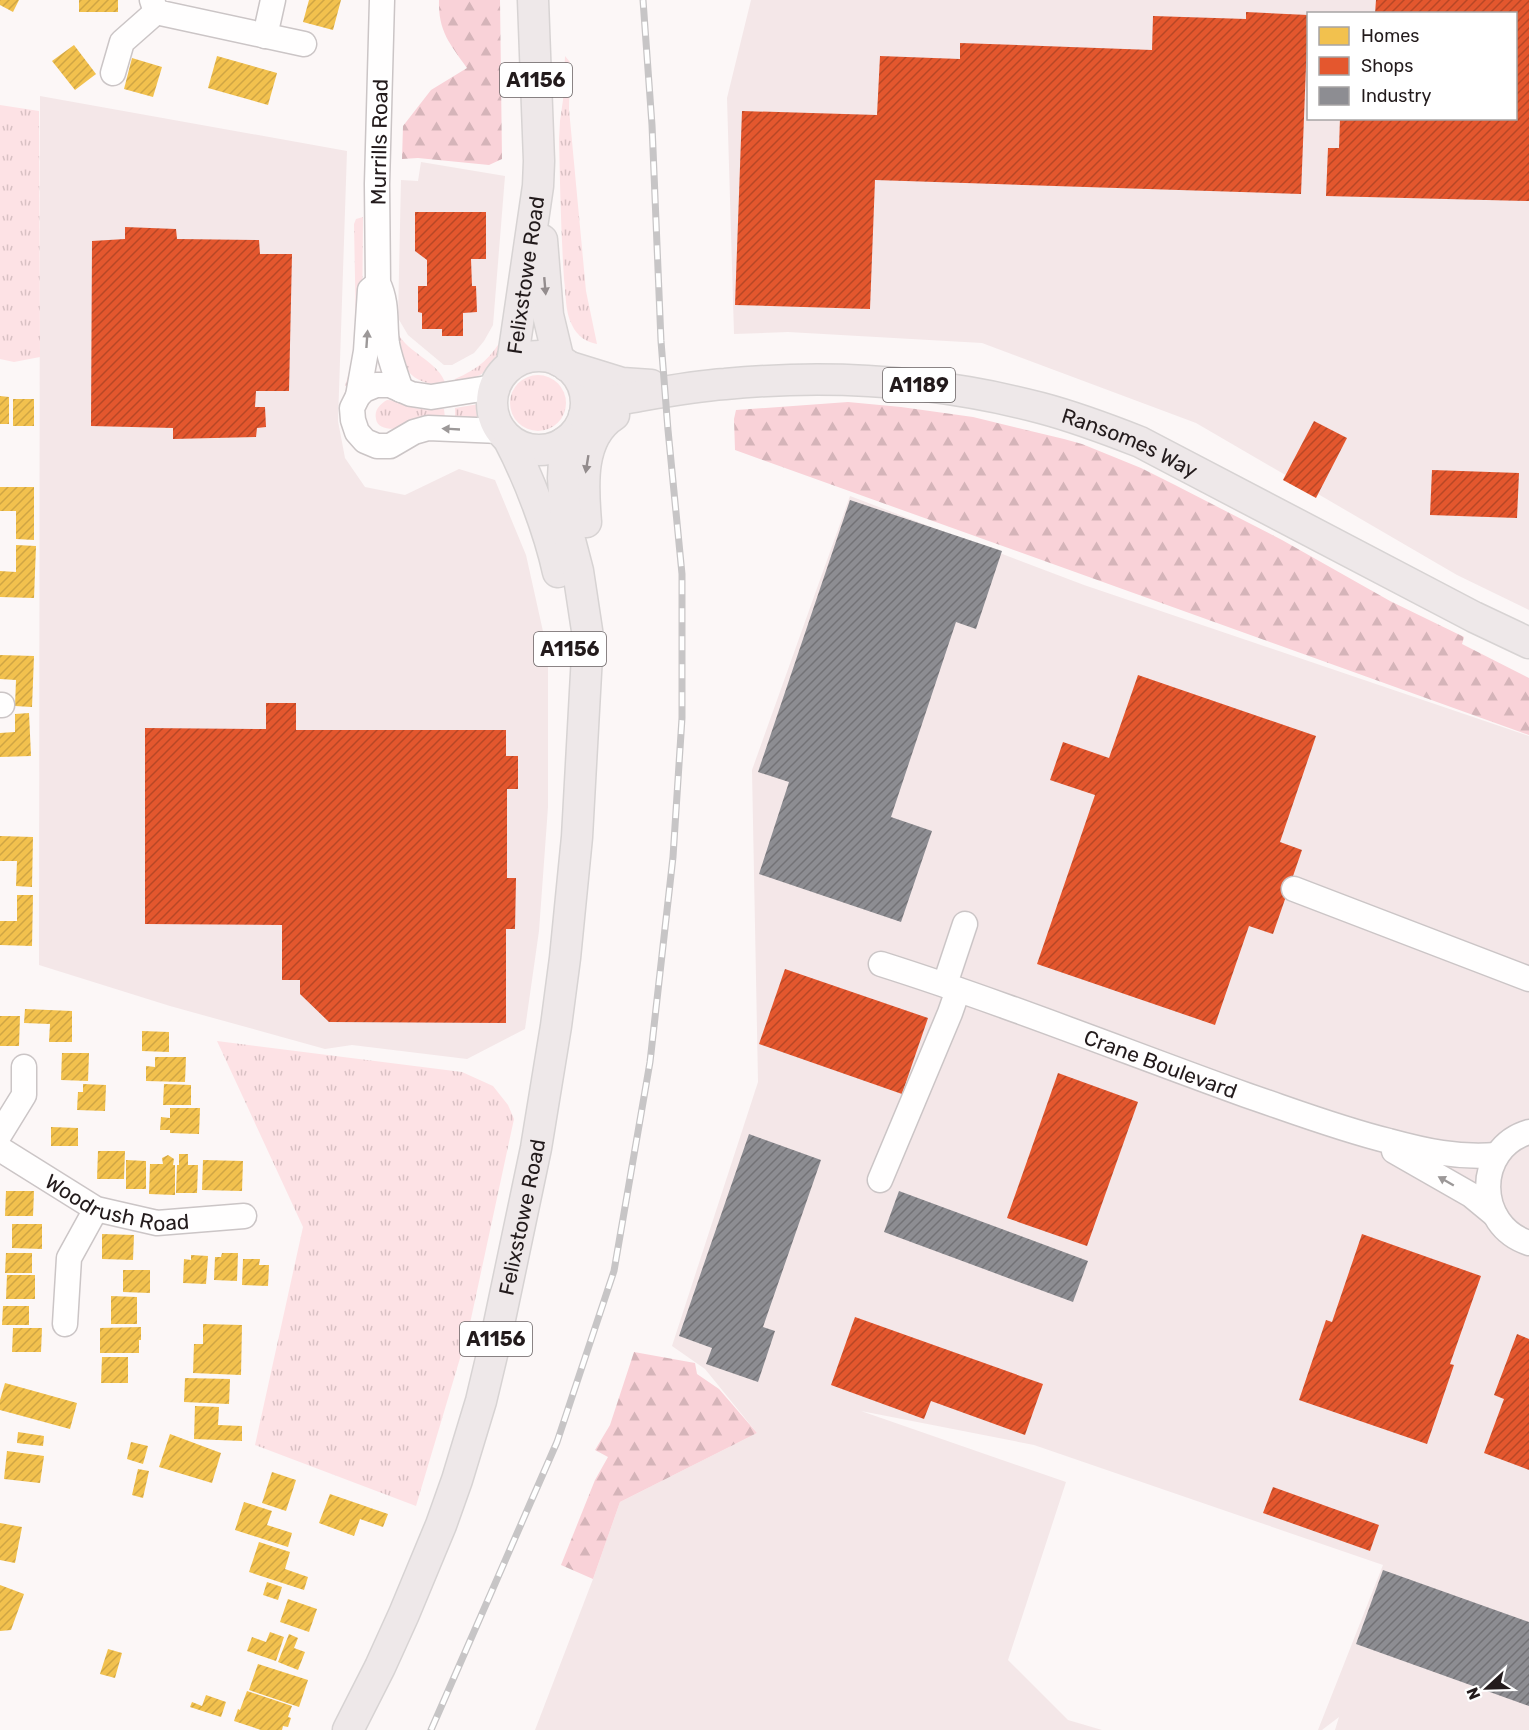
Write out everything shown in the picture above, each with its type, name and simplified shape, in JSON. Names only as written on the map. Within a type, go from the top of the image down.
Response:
[{"type":"main road","name":"Felixstowe Road","points":[[533,0],[538,186],[548,315],[563,363]]},
{"type":"main road","name":"Felixstowe Road","points":[[503,376],[538,186]]},
{"type":"main road","points":[[543,356],[563,363],[577,376],[584,388],[586,402],[584,416],[577,431],[565,442],[552,449],[537,451],[522,448],[505,436],[494,417],[491,402],[503,376],[527,358],[543,356]]},
{"type":"main road","name":"Ransomes Way","points":[[563,363],[622,383],[690,387]]},
{"type":"main road","name":"Ransomes Way","points":[[584,416],[609,402],[690,387],[764,380],[861,380],[903,383],[969,392],[1041,408],[1140,442],[1474,617],[1529,643]]},
{"type":"main road","points":[[588,637],[590,570],[584,490],[587,459],[595,435],[605,422],[651,394]]},
{"type":"main road","name":"Felixstowe Road","points":[[505,436],[519,461],[541,517],[560,579],[570,637],[581,784]]},
{"type":"main road","name":"Felixstowe Road","points":[[348,1730],[395,1635],[441,1525],[468,1444],[496,1338],[536,1148],[556,1026],[567,936],[581,784],[588,637],[578,571],[566,525],[563,478],[565,442]]},
{"type":"street","points":[[265,36],[273,0]]},
{"type":"street","name":"Murrills Road","points":[[381,0],[377,184],[378,284],[384,295],[387,343],[401,390]]},
{"type":"street","points":[[113,73],[122,42],[154,6],[265,36],[304,44]]},
{"type":"street","name":"Murrills Road","points":[[378,284],[370,290],[366,351],[358,396],[352,408],[357,432],[365,441],[377,446],[390,446],[414,432],[428,428],[505,436]]},
{"type":"street","points":[[358,396],[364,390],[376,385],[390,385],[411,394],[431,397],[503,376]]},
{"type":"street","points":[[1294,889],[1529,979]]},
{"type":"street","points":[[880,1180],[950,1013],[951,987],[965,924]]},
{"type":"street","name":"Crane Boulevard","points":[[881,964],[951,987],[1320,1121],[1434,1153],[1456,1156],[1496,1155]]},
{"type":"street","points":[[0,1134],[24,1095],[24,1067]]},
{"type":"street","points":[[1494,1214],[1488,1195],[1489,1174],[1496,1155],[1507,1143],[1529,1131]]},
{"type":"street","name":"Crane Boulevard","points":[[1366,1135],[1471,1195],[1494,1214],[1505,1230],[1529,1243]]},
{"type":"street","name":"Woodrush Road","points":[[0,1149],[96,1209],[157,1223],[244,1216]]},
{"type":"street","points":[[65,1324],[69,1258],[96,1209]]},
{"type":"shaded area","points":[[751,0],[1529,0],[1529,610],[1457,575],[1196,423],[982,343],[788,332],[734,334],[727,98]]},
{"type":"shaded area","points":[[40,96],[347,151],[338,421],[345,458],[365,487],[405,495],[459,469],[495,480],[526,555],[548,654],[548,807],[539,931],[525,1029],[467,1059],[352,1045],[325,1049],[170,1006],[39,965]]},
{"type":"shaded area","points":[[421,162],[505,176],[493,325],[474,353],[452,365],[444,365],[408,335],[398,318],[401,180],[418,181]]},
{"type":"shaded area","points":[[850,496],[1084,585],[1529,736],[1529,1730],[1335,1730],[1339,1717],[1322,1730],[1318,1730],[1383,1565],[1034,1445],[861,1411],[1066,1482],[1008,1660],[1068,1720],[1102,1730],[535,1730],[620,1502],[757,1433],[705,1369],[672,1346],[758,1082],[752,770]]},
{"type":"green space","points":[[439,0],[500,0],[502,159],[489,165],[418,158],[402,159],[403,126],[431,90],[467,68],[446,37],[439,11]]},
{"type":"green space","points":[[565,56],[570,62],[569,109],[586,291],[597,344],[586,340],[576,332],[566,303],[559,139]]},
{"type":"green space","points":[[0,105],[39,111],[40,357],[14,362],[0,359]]},
{"type":"green space","points":[[363,217],[362,337],[351,388],[345,386],[354,356],[356,332],[354,224],[356,219]]},
{"type":"green space","points":[[397,332],[408,346],[437,370],[446,385],[423,382],[408,371],[401,355]]},
{"type":"green space","points":[[504,334],[499,358],[491,368],[480,375],[454,384],[455,379],[471,371],[490,356]]},
{"type":"green space","points":[[538,375],[549,377],[558,383],[564,392],[566,403],[564,414],[558,423],[549,429],[538,431],[527,429],[518,423],[512,414],[510,403],[512,392],[518,383],[527,377]]},
{"type":"green space","points":[[387,400],[418,409],[444,409],[445,418],[406,428],[386,428],[379,425],[376,413],[382,403]]},
{"type":"green space","points":[[848,402],[973,417],[1082,444],[1141,468],[1282,540],[1390,601],[1464,637],[1462,644],[1529,678],[1529,735],[735,450],[736,410]]},
{"type":"green space","points":[[479,404],[478,418],[455,416],[455,408]]},
{"type":"green space","points":[[217,1041],[462,1072],[493,1086],[508,1105],[514,1119],[469,1328],[416,1506],[255,1445],[303,1227]]},
{"type":"green space","points":[[634,1352],[695,1363],[697,1374],[719,1389],[757,1433],[620,1502],[593,1579],[561,1565],[595,1480],[608,1457],[595,1450],[610,1425]]},
{"type":"building: Homes","points":[[0,0],[19,0],[13,12],[0,5]]},
{"type":"building: Homes","points":[[79,0],[118,0],[118,12],[79,12]]},
{"type":"building: Homes","points":[[309,0],[341,0],[333,30],[303,22]]},
{"type":"building: Homes","points":[[74,45],[96,74],[75,90],[52,61]]},
{"type":"building: Homes","points":[[217,56],[277,73],[268,105],[208,88]]},
{"type":"building: Homes","points":[[132,58],[162,67],[153,97],[124,89]]},
{"type":"building: Homes","points":[[0,396],[9,397],[9,424],[0,424]]},
{"type":"building: Homes","points":[[13,399],[34,399],[34,426],[13,426]]},
{"type":"building: Homes","points":[[0,487],[34,487],[34,540],[16,539],[16,511],[0,511]]},
{"type":"building: Homes","points":[[16,545],[36,546],[34,598],[0,597],[0,571],[16,572]]},
{"type":"building: Homes","points":[[0,655],[34,656],[32,707],[15,706],[16,680],[0,679]]},
{"type":"building: Homes","points":[[29,713],[31,756],[0,757],[0,733],[15,732],[15,714]]},
{"type":"building: Homes","points":[[0,836],[33,837],[32,887],[16,886],[17,861],[0,861]]},
{"type":"building: Homes","points":[[17,895],[33,895],[32,946],[0,945],[0,921],[17,921]]},
{"type":"building: Homes","points":[[25,1009],[72,1011],[72,1042],[49,1042],[50,1024],[24,1023]]},
{"type":"building: Homes","points":[[0,1016],[20,1016],[19,1046],[0,1046]]},
{"type":"building: Homes","points":[[142,1031],[169,1032],[169,1052],[142,1051]]},
{"type":"building: Homes","points":[[62,1053],[89,1053],[88,1081],[61,1080]]},
{"type":"building: Homes","points":[[155,1057],[186,1057],[185,1082],[146,1081],[146,1066],[155,1067]]},
{"type":"building: Homes","points":[[83,1084],[106,1085],[105,1111],[77,1110],[78,1092],[83,1092]]},
{"type":"building: Homes","points":[[164,1084],[191,1085],[191,1105],[163,1105]]},
{"type":"building: Homes","points":[[170,1108],[200,1108],[199,1134],[170,1133],[170,1130],[160,1130],[161,1117],[170,1118]]},
{"type":"building: Homes","points":[[51,1127],[78,1128],[78,1146],[51,1146]]},
{"type":"building: Homes","points":[[98,1151],[125,1151],[124,1179],[97,1179]]},
{"type":"building: Homes","points":[[179,1154],[188,1154],[188,1165],[198,1165],[197,1193],[176,1193]]},
{"type":"building: Homes","points":[[168,1155],[174,1159],[175,1195],[149,1194],[150,1164],[163,1164],[162,1158]]},
{"type":"building: Homes","points":[[126,1160],[146,1161],[146,1189],[126,1189]]},
{"type":"building: Homes","points":[[203,1160],[243,1161],[242,1191],[202,1190]]},
{"type":"building: Homes","points":[[6,1191],[34,1191],[33,1216],[5,1216]]},
{"type":"building: Homes","points":[[12,1224],[42,1224],[42,1249],[12,1248]]},
{"type":"building: Homes","points":[[102,1234],[134,1235],[133,1260],[102,1259]]},
{"type":"building: Homes","points":[[6,1253],[32,1253],[32,1273],[5,1273]]},
{"type":"building: Homes","points":[[222,1253],[238,1253],[237,1281],[214,1280],[215,1257],[221,1257]]},
{"type":"building: Homes","points":[[191,1255],[208,1256],[206,1284],[183,1283],[184,1259],[191,1260]]},
{"type":"building: Homes","points":[[243,1259],[260,1259],[259,1265],[269,1265],[268,1286],[242,1285]]},
{"type":"building: Homes","points":[[123,1270],[150,1270],[150,1293],[123,1292]]},
{"type":"building: Homes","points":[[7,1275],[35,1275],[35,1299],[6,1299]]},
{"type":"building: Homes","points":[[111,1296],[137,1297],[137,1324],[111,1324]]},
{"type":"building: Homes","points":[[3,1306],[29,1306],[29,1325],[2,1325]]},
{"type":"building: Homes","points":[[203,1324],[242,1325],[241,1375],[193,1373],[194,1344],[203,1344]]},
{"type":"building: Homes","points":[[141,1327],[139,1353],[100,1353],[100,1328]]},
{"type":"building: Homes","points":[[13,1328],[42,1328],[41,1352],[12,1352]]},
{"type":"building: Homes","points":[[102,1357],[128,1357],[128,1383],[101,1383]]},
{"type":"building: Homes","points":[[185,1378],[230,1379],[229,1404],[184,1402]]},
{"type":"building: Homes","points":[[5,1383],[77,1403],[70,1429],[0,1410],[0,1400]]},
{"type":"building: Homes","points":[[195,1406],[219,1407],[218,1425],[242,1426],[242,1441],[194,1439]]},
{"type":"building: Homes","points":[[18,1432],[44,1436],[43,1446],[17,1443]]},
{"type":"building: Homes","points":[[170,1434],[221,1453],[212,1483],[159,1467]]},
{"type":"building: Homes","points":[[131,1442],[148,1446],[143,1464],[127,1459]]},
{"type":"building: Homes","points":[[7,1451],[44,1456],[40,1483],[4,1479]]},
{"type":"building: Homes","points":[[138,1469],[149,1471],[143,1498],[132,1495]]},
{"type":"building: Homes","points":[[272,1472],[296,1480],[286,1511],[262,1503]]},
{"type":"building: Homes","points":[[330,1494],[388,1514],[383,1527],[360,1519],[354,1536],[319,1523]]},
{"type":"building: Homes","points":[[244,1502],[272,1511],[267,1525],[292,1533],[288,1547],[235,1530]]},
{"type":"building: Homes","points":[[0,1523],[22,1527],[15,1563],[0,1560]]},
{"type":"building: Homes","points":[[259,1542],[290,1552],[285,1569],[308,1577],[304,1590],[249,1572]]},
{"type":"building: Homes","points":[[267,1582],[282,1587],[278,1600],[263,1595]]},
{"type":"building: Homes","points":[[0,1585],[24,1594],[11,1630],[0,1631]]},
{"type":"building: Homes","points":[[288,1599],[317,1609],[309,1632],[280,1622]]},
{"type":"building: Homes","points":[[270,1632],[284,1637],[276,1661],[247,1651],[252,1637],[266,1642]]},
{"type":"building: Homes","points":[[289,1634],[298,1638],[294,1648],[305,1652],[298,1670],[278,1662]]},
{"type":"building: Homes","points":[[108,1649],[122,1653],[115,1678],[100,1674]]},
{"type":"building: Homes","points":[[258,1664],[308,1680],[299,1707],[249,1690]]},
{"type":"building: Homes","points":[[247,1691],[292,1706],[288,1717],[291,1718],[288,1727],[283,1726],[282,1730],[261,1730],[234,1721]]},
{"type":"building: Homes","points":[[206,1695],[226,1702],[221,1717],[190,1707],[192,1702],[202,1706]]},
{"type":"building: Shops","points":[[1376,0],[1529,0],[1529,201],[1326,196],[1328,148],[1339,148],[1340,120],[1517,120],[1517,12],[1375,12]]},
{"type":"building: Shops","points":[[1246,12],[1307,15],[1301,194],[875,180],[870,309],[735,305],[742,111],[877,115],[880,56],[960,59],[960,43],[1152,50],[1153,16],[1246,19]]},
{"type":"building: Shops","points":[[415,212],[486,212],[486,259],[471,259],[472,286],[476,286],[477,312],[463,313],[463,336],[442,336],[442,329],[422,329],[422,313],[418,312],[418,286],[427,286],[427,260],[415,251]]},
{"type":"building: Shops","points":[[125,227],[176,229],[177,239],[259,240],[260,254],[292,254],[289,391],[256,391],[255,407],[265,407],[266,427],[257,428],[256,437],[173,439],[173,428],[91,426],[92,241],[125,239]]},
{"type":"building: Shops","points":[[1314,421],[1347,438],[1316,498],[1283,480]]},
{"type":"building: Shops","points":[[1432,470],[1519,473],[1517,518],[1430,515]]},
{"type":"building: Shops","points":[[1138,675],[1316,736],[1280,842],[1302,850],[1273,934],[1249,926],[1215,1025],[1037,964],[1095,795],[1050,780],[1063,742],[1109,758]]},
{"type":"building: Shops","points":[[266,703],[296,703],[296,730],[506,730],[506,756],[518,756],[518,789],[507,789],[507,878],[516,878],[515,929],[506,929],[506,1023],[329,1022],[300,994],[300,980],[282,980],[282,925],[145,924],[145,728],[266,729]]},
{"type":"building: Shops","points":[[785,969],[928,1018],[902,1094],[759,1044]]},
{"type":"building: Shops","points":[[1058,1073],[1138,1102],[1087,1246],[1007,1218]]},
{"type":"building: Shops","points":[[1362,1234],[1481,1276],[1450,1364],[1454,1365],[1427,1444],[1299,1400],[1326,1320],[1332,1322]]},
{"type":"building: Shops","points":[[855,1317],[1043,1384],[1025,1435],[931,1401],[924,1419],[831,1385]]},
{"type":"building: Shops","points":[[1517,1334],[1529,1339],[1529,1470],[1484,1453],[1504,1399],[1494,1395]]},
{"type":"building: Shops","points":[[1273,1487],[1379,1525],[1370,1551],[1263,1513]]},
{"type":"building: Industry","points":[[850,500],[1002,551],[976,629],[956,622],[891,817],[932,831],[901,922],[759,874],[789,782],[758,772]]},
{"type":"building: Industry","points":[[749,1134],[821,1160],[763,1327],[775,1331],[758,1382],[706,1364],[712,1348],[679,1336]]},
{"type":"building: Industry","points":[[899,1191],[1088,1261],[1073,1302],[884,1232]]},
{"type":"building: Industry","points":[[1383,1570],[1529,1622],[1529,1706],[1356,1644]]},
{"type":"railway","points":[[431,1730],[557,1442],[614,1271],[650,1062],[673,857],[682,718],[682,574],[661,341],[652,125],[643,0]]}]
